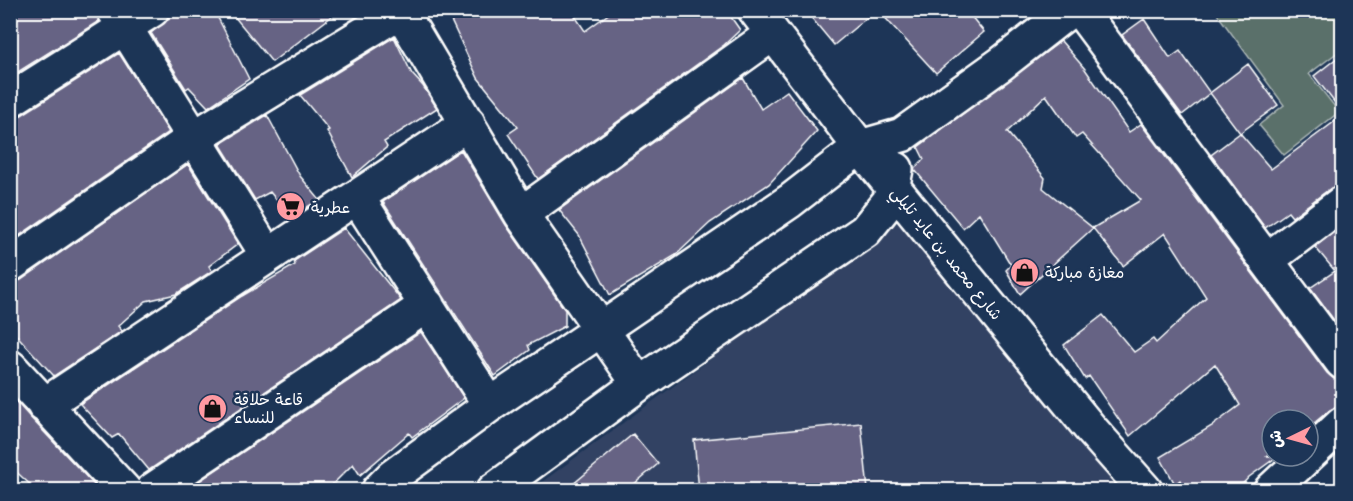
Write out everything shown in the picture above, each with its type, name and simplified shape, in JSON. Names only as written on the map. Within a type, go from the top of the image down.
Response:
[{"type":"street","points":[[10,99],[119,19],[152,10]]},
{"type":"street","points":[[379,490],[393,476],[490,405],[601,332],[790,201],[860,147],[902,135],[1001,64],[1070,10]]},
{"type":"street","points":[[1080,10],[1342,362]]},
{"type":"street","points":[[10,265],[195,137],[400,11],[521,214],[639,384]]},
{"type":"street","points":[[119,19],[268,256]]},
{"type":"street","points":[[521,214],[763,23]]},
{"type":"street","name":"شارع محمد بن عايد تليلي","points":[[763,23],[860,147],[1090,429],[1145,490]]},
{"type":"street","points":[[44,405],[468,123]]},
{"type":"street","points":[[494,490],[639,384],[865,231],[878,218],[890,200],[902,135]]},
{"type":"street","points":[[357,197],[490,405]]},
{"type":"street","points":[[1267,260],[1342,203]]},
{"type":"street","points":[[153,490],[427,304]]},
{"type":"street","points":[[10,367],[124,490]]},
{"type":"street","points":[[1271,490],[1342,424]]},
{"type":"shaded area","points":[[903,219],[1130,490],[531,490]]},
{"type":"green space","points":[[1215,11],[1342,11],[1342,49],[1309,74],[1339,112],[1284,155],[1259,125],[1284,105]]},
{"type":"building","points":[[10,10],[95,10],[99,21],[10,77]]},
{"type":"building","points":[[177,10],[214,10],[249,79],[208,107],[189,87],[186,89],[151,33]]},
{"type":"building","points":[[229,10],[340,10],[272,62]]},
{"type":"building","points":[[446,10],[571,10],[585,31],[614,10],[726,10],[740,30],[724,45],[538,179],[508,134],[518,127],[478,78]]},
{"type":"building","points":[[805,10],[876,10],[834,45]]},
{"type":"building","points":[[878,10],[966,10],[984,32],[936,73]]},
{"type":"building","points":[[1144,19],[1170,58],[1180,51],[1210,93],[1182,115],[1122,35]]},
{"type":"building","points":[[394,37],[412,74],[437,108],[384,142],[387,147],[352,177],[327,131],[329,130],[300,95]]},
{"type":"building","points":[[1061,41],[1085,69],[1129,132],[1141,124],[1327,373],[1334,379],[1342,380],[1342,405],[1330,410],[1320,418],[1320,408],[1260,408],[1261,468],[1237,490],[1188,490],[1180,480],[1175,484],[1160,457],[1212,426],[1240,405],[1215,364],[1130,436],[1089,376],[1085,379],[1064,345],[1103,315],[1134,352],[1153,339],[1156,343],[1206,297],[1165,233],[1123,266],[1093,228],[1020,294],[1006,270],[1011,265],[979,213],[963,228],[914,169],[924,159],[918,147]],"holes":[[[1046,95],[1076,138],[1082,134],[1141,200],[1093,228],[1043,188],[1045,178],[1007,132]]]},
{"type":"building","points":[[119,53],[169,132],[10,242],[10,119],[20,116]]},
{"type":"building","points":[[1342,54],[1342,112],[1314,76]]},
{"type":"building","points":[[1248,64],[1278,105],[1240,133],[1210,93]]},
{"type":"building","points":[[743,78],[761,109],[787,91],[817,131],[769,184],[710,223],[676,255],[610,295],[579,235],[559,210]]},
{"type":"building","points":[[267,115],[300,176],[319,199],[291,218],[270,192],[255,200],[220,144]]},
{"type":"building","points":[[1342,116],[1342,185],[1331,188],[1292,217],[1288,212],[1265,228],[1211,155],[1240,133],[1271,169]]},
{"type":"building","points":[[461,150],[506,225],[565,310],[565,326],[528,345],[530,350],[495,376],[383,202]]},
{"type":"building","points":[[188,164],[238,244],[209,266],[212,271],[176,294],[146,301],[118,326],[122,331],[54,376],[10,328],[10,284],[21,280]]},
{"type":"building","points":[[1342,226],[1342,331],[1310,288],[1335,271],[1315,247]]},
{"type":"building","points":[[344,228],[401,300],[149,470],[119,434],[112,438],[80,404],[242,296],[295,265],[294,261]]},
{"type":"building","points":[[421,332],[464,398],[412,437],[409,433],[360,475],[353,464],[327,490],[186,490]]},
{"type":"building","points":[[10,395],[99,490],[36,490],[10,466]]},
{"type":"building","points":[[861,423],[868,490],[699,490],[694,440]]},
{"type":"building","points":[[633,434],[658,464],[627,490],[566,490]]},
{"type":"place","name":"عطرية","points":[[290,207]]},
{"type":"place","name":"مغازة مباركة","points":[[1024,272]]},
{"type":"place","name":"قاعة حلاقة للنساء","points":[[213,408]]}]
